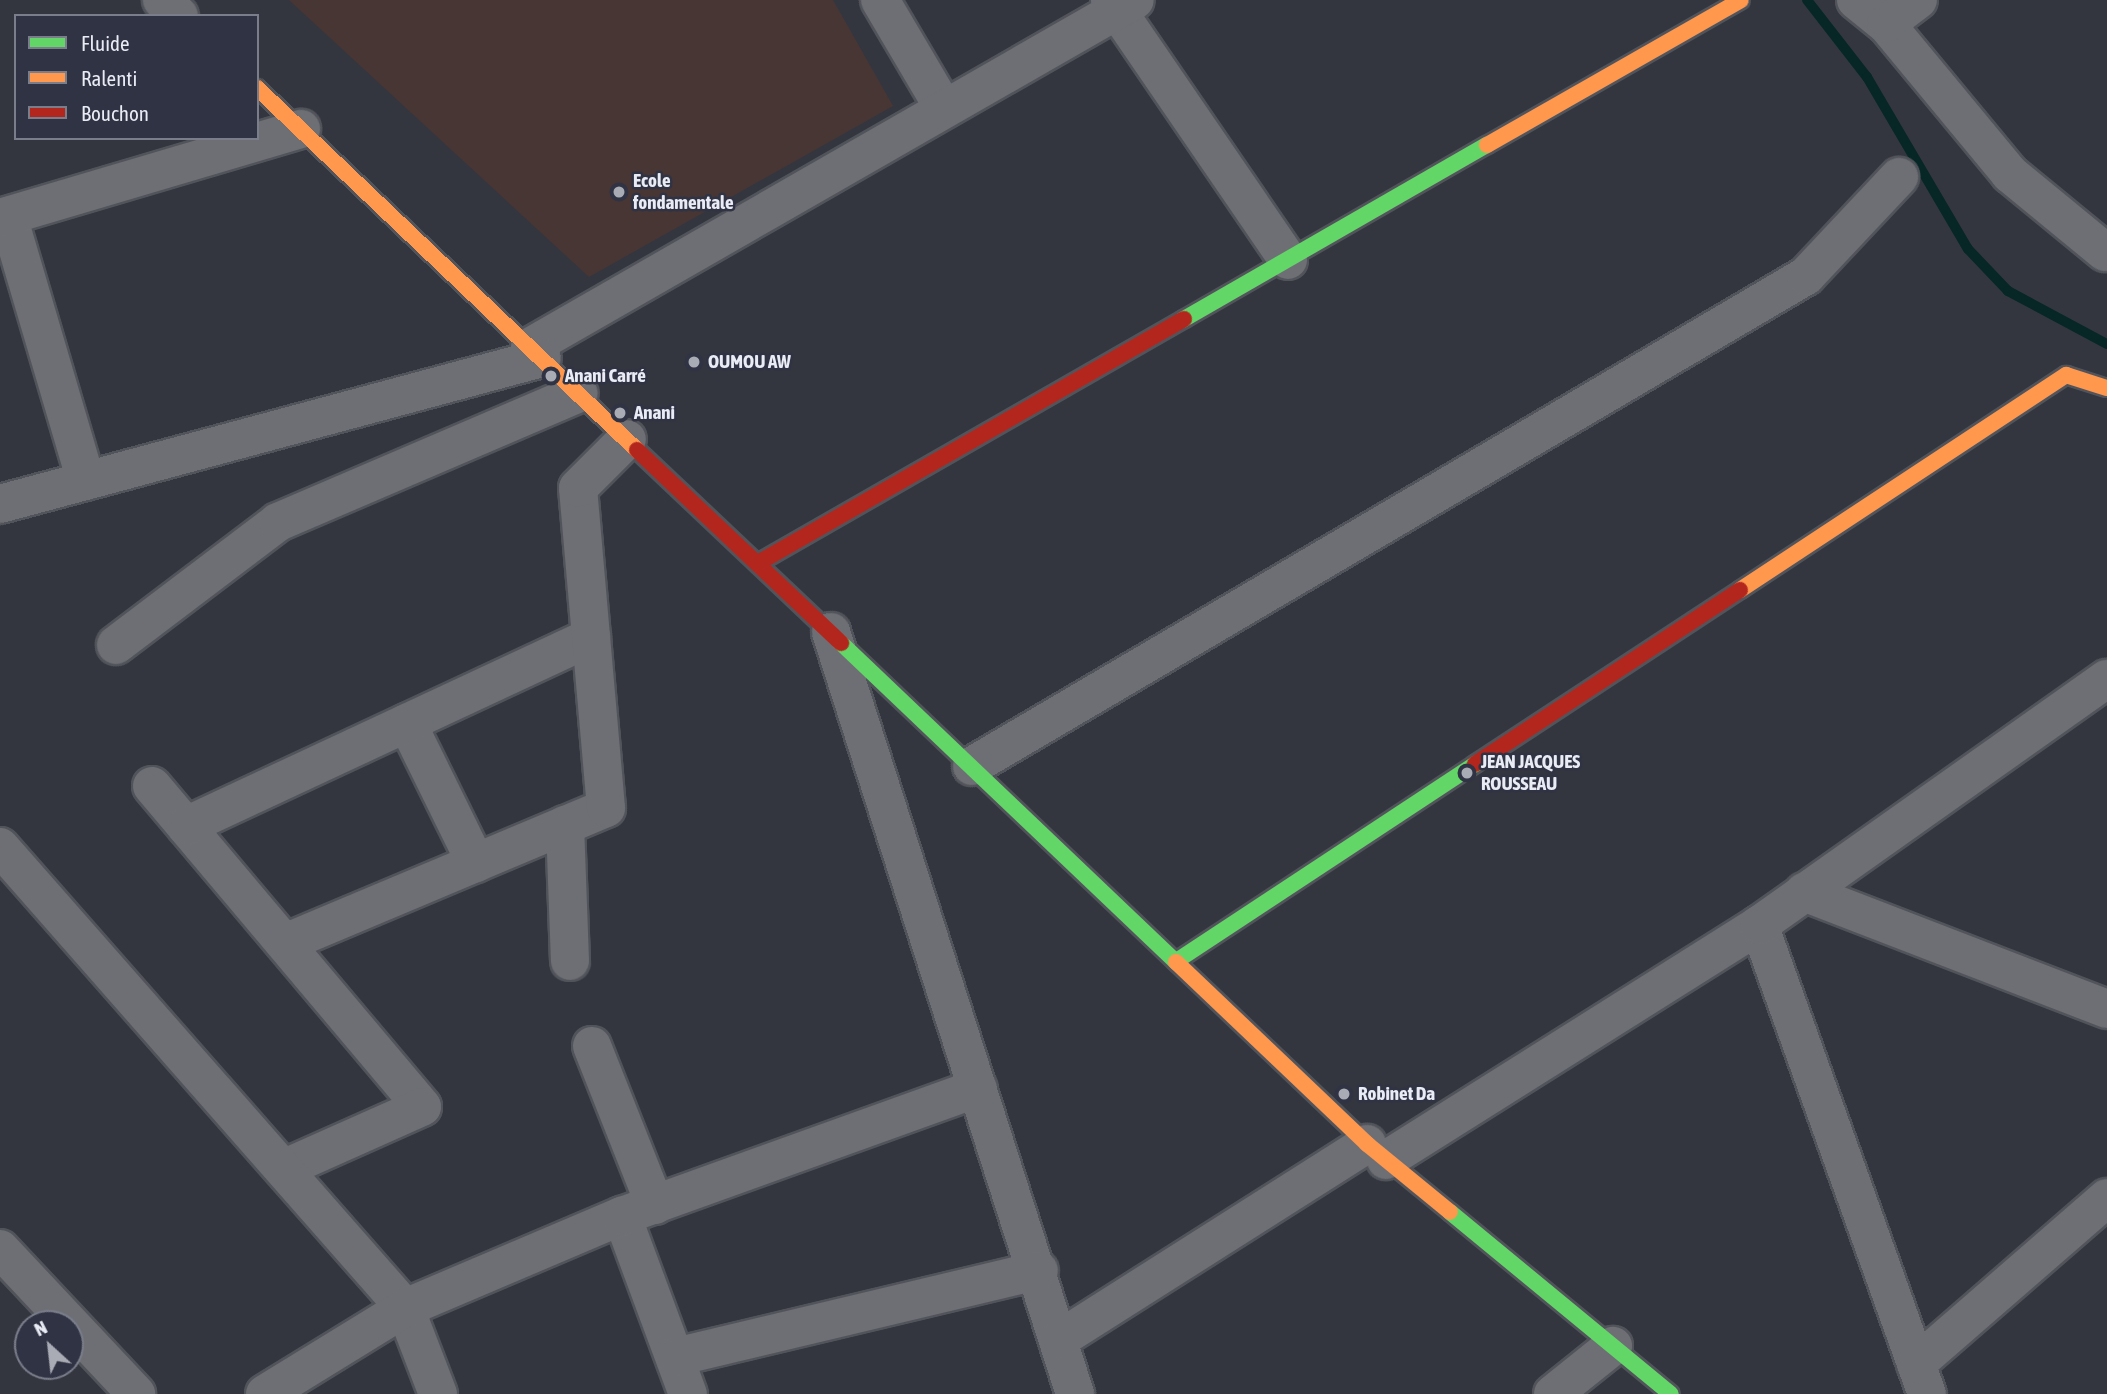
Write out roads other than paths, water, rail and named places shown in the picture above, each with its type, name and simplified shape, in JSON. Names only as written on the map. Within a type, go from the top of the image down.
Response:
[{"type":"street","points":[[162,0],[177,14]]},
{"type":"street","points":[[880,0],[943,107]]},
{"type":"street","points":[[758,563],[1741,0]]},
{"type":"street","points":[[1856,0],[1886,24],[2010,174],[2105,252]]},
{"type":"street","points":[[1886,24],[1918,0]]},
{"type":"street","points":[[6,506],[536,352],[943,107],[1120,4],[1288,260]]},
{"type":"street","points":[[259,90],[1178,960],[1377,1152],[1671,1394]]},
{"type":"street","points":[[86,481],[4,217],[301,129]]},
{"type":"street","points":[[972,766],[1806,276],[1899,177]]},
{"type":"street","points":[[1178,960],[2066,375],[2107,388]]},
{"type":"street","points":[[116,645],[278,522],[579,393]]},
{"type":"street","points":[[285,943],[606,808],[578,488],[627,439]]},
{"type":"street","points":[[831,632],[1039,1270],[1075,1394]]},
{"type":"street","points":[[186,826],[591,637]]},
{"type":"street","points":[[1058,1340],[1759,925],[2107,679]]},
{"type":"street","points":[[407,723],[475,863]]},
{"type":"street","points":[[152,786],[422,1107],[283,1169]]},
{"type":"street","points":[[565,825],[570,961]]},
{"type":"street","points":[[0,847],[405,1308],[438,1394]]},
{"type":"street","points":[[1804,892],[2107,1009]]},
{"type":"street","points":[[1759,925],[1922,1379],[2107,1198]]},
{"type":"street","points":[[592,1046],[639,1210],[675,1357],[688,1394]]},
{"type":"street","points":[[265,1394],[405,1308],[639,1210],[978,1088]]},
{"type":"street","points":[[0,1249],[136,1394]]},
{"type":"street","points":[[675,1357],[1039,1270]]},
{"type":"street","points":[[1553,1394],[1613,1346]]},
{"type":"waterway","points":[[1807,0],[1867,77],[1968,249],[2008,291],[2107,344]]},
{"type":"place","name":"Ecole fondamentale","points":[[619,192]]},
{"type":"place","name":"OUMOU AW","points":[[694,362]]},
{"type":"place","name":"Anani Carré","points":[[551,376]]},
{"type":"place","name":"Anani","points":[[620,413]]},
{"type":"place","name":"JEAN JACQUES ROUSSEAU","points":[[1467,773]]},
{"type":"place","name":"Robinet Da","points":[[1344,1094]]}]
